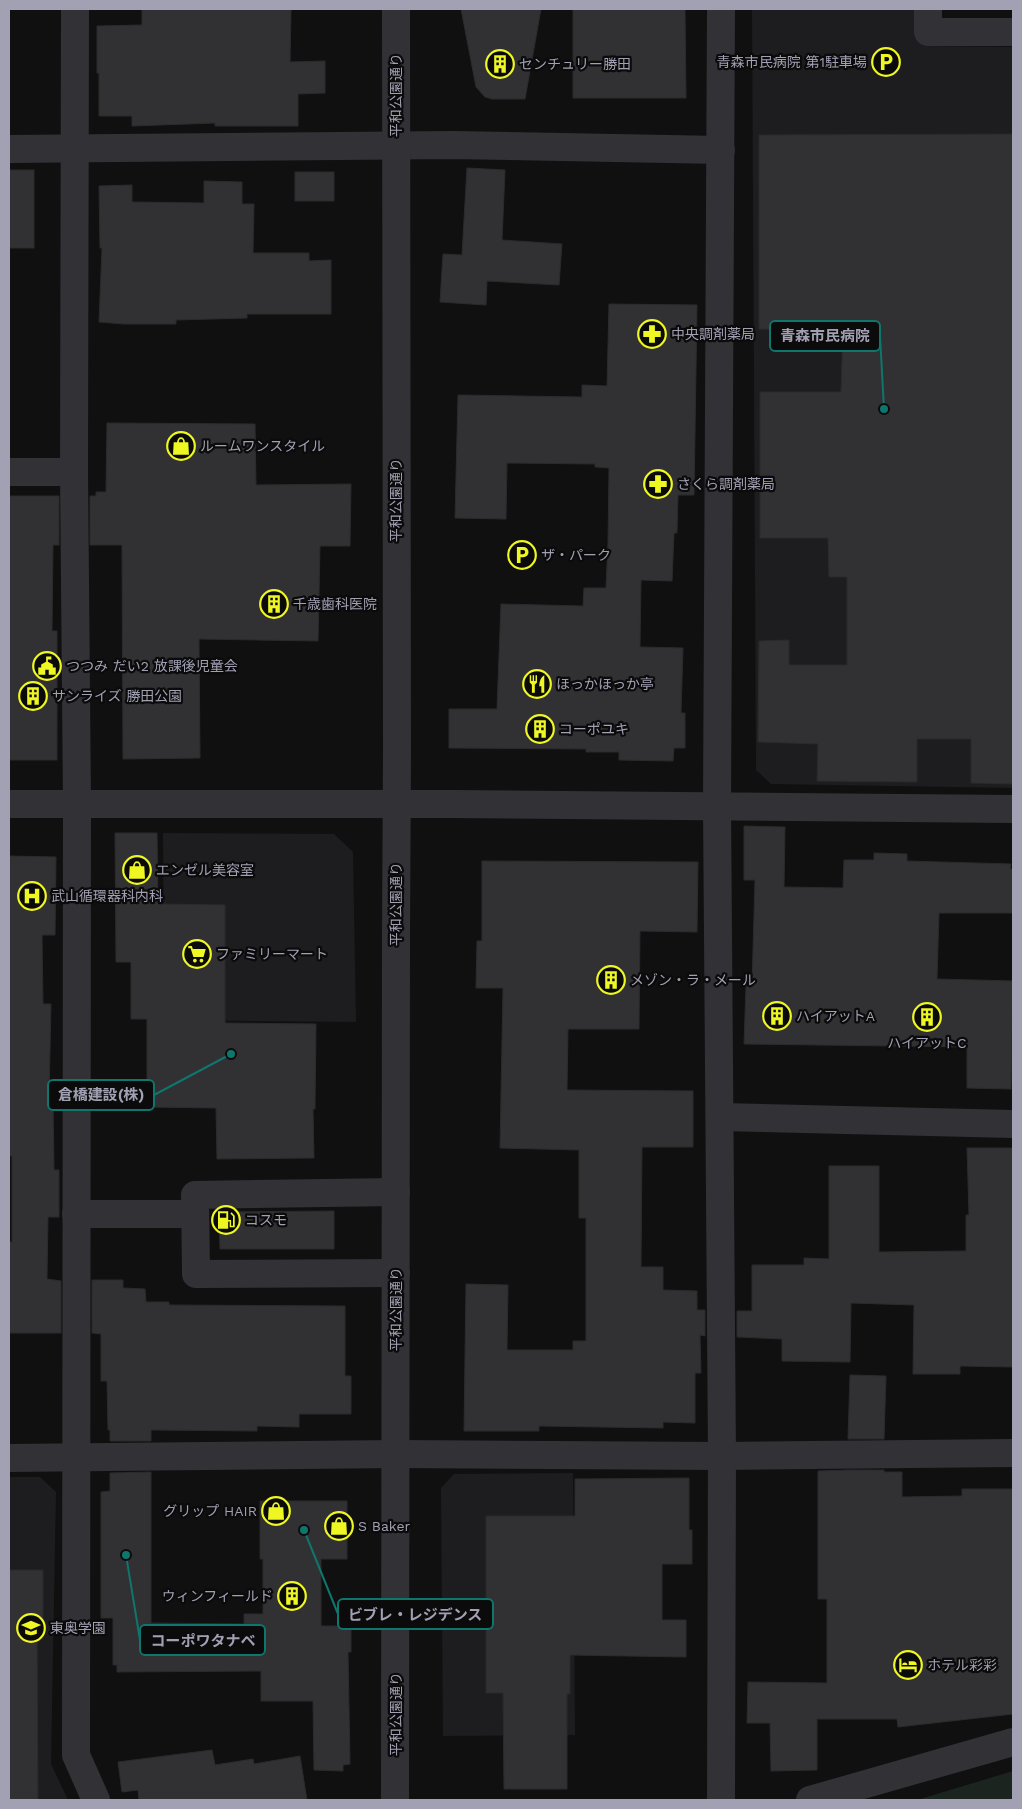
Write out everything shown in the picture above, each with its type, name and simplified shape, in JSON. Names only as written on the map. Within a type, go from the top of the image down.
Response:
[{"type":"street","points":[[75,9],[74,472],[77,804],[76,1755],[96,1800]]},
{"type":"street","name":"平和公園通り","points":[[395,1800],[397,1454],[396,9]]},
{"type":"street","points":[[721,9],[718,806],[721,1117],[721,1800]]},
{"type":"street","points":[[928,9],[928,32],[1013,32]]},
{"type":"street","points":[[9,149],[453,145],[721,150]]},
{"type":"street","points":[[9,472],[74,472]]},
{"type":"street","points":[[9,804],[397,804],[1013,809]]},
{"type":"street","points":[[721,1117],[1013,1124]]},
{"type":"street","points":[[396,1192],[195,1194],[196,1274],[396,1272]]},
{"type":"street","points":[[76,1214],[195,1214]]},
{"type":"street","points":[[9,1458],[397,1454],[722,1456],[1013,1452]]},
{"type":"street","points":[[810,1800],[1013,1742]]},
{"type":"shaded area","points":[[752,9],[921,9],[922,42],[927,46],[1013,47],[1013,788],[771,784],[756,770]]},
{"type":"shaded area","points":[[163,833],[334,834],[353,852],[356,1022],[164,1020]]},
{"type":"shaded area","points":[[573,1473],[575,1735],[443,1736],[441,1488],[454,1474]]},
{"type":"shaded area","name":"東奥学園","points":[[9,1477],[40,1477],[56,1492],[51,1764],[68,1800],[9,1800]]},
{"type":"shaded area","points":[[1013,1771],[1013,1800],[917,1800]]},
{"type":"building","points":[[142,9],[291,9],[290,62],[325,61],[325,93],[298,94],[298,126],[215,126],[215,123],[132,126],[132,116],[99,116],[97,26],[142,25]]},
{"type":"building","name":"センチュリー勝田","points":[[461,9],[541,9],[525,99],[492,99],[485,97],[476,87]]},
{"type":"building","points":[[573,9],[685,9],[686,98],[573,98]]},
{"type":"building","points":[[1013,134],[1013,784],[971,783],[971,739],[917,739],[917,782],[817,781],[818,744],[758,742],[759,641],[789,640],[789,665],[847,665],[847,577],[829,577],[828,538],[760,538],[760,392],[841,392],[843,331],[759,329],[759,135]]},
{"type":"building","points":[[467,168],[505,170],[502,240],[562,244],[559,285],[487,281],[486,305],[440,302],[443,254],[462,255]]},
{"type":"building","points":[[9,170],[34,170],[34,248],[9,248]]},
{"type":"building","points":[[295,172],[334,172],[334,201],[295,201]]},
{"type":"building","points":[[204,181],[242,182],[242,204],[254,204],[253,253],[309,253],[309,261],[331,260],[331,314],[247,314],[247,318],[176,320],[176,324],[99,322],[102,248],[100,248],[99,186],[132,185],[132,202],[204,203]]},
{"type":"building","points":[[609,304],[697,305],[694,495],[678,495],[677,533],[674,533],[672,581],[641,580],[640,647],[683,648],[681,713],[685,713],[685,748],[674,748],[673,761],[619,760],[619,752],[586,752],[586,749],[449,748],[449,709],[497,709],[501,604],[583,606],[584,588],[606,588],[608,543],[609,468],[595,467],[595,464],[507,463],[506,519],[455,518],[458,395],[582,397],[582,385],[607,386]]},
{"type":"building","points":[[107,423],[255,424],[256,485],[351,484],[350,546],[320,546],[318,641],[199,639],[200,758],[123,759],[122,545],[90,545],[90,496],[96,496],[96,492],[106,492]]},
{"type":"building","points":[[9,496],[59,496],[59,545],[53,545],[52,631],[57,631],[57,760],[9,760]]},
{"type":"building","points":[[744,826],[785,827],[784,887],[843,888],[844,860],[874,860],[874,853],[907,854],[907,861],[1011,864],[1010,869],[1013,869],[1013,913],[939,913],[937,979],[1013,981],[1011,1089],[967,1088],[967,1047],[744,1044],[746,986],[752,986],[755,880],[744,880]]},
{"type":"building","points":[[115,833],[157,833],[158,904],[225,905],[225,1023],[316,1024],[315,1109],[313,1109],[314,1158],[217,1159],[216,1108],[147,1107],[147,1019],[131,1019],[131,962],[116,962]]},
{"type":"building","points":[[9,856],[56,857],[55,935],[42,935],[43,1004],[51,1004],[49,1098],[53,1098],[54,1170],[59,1170],[59,1217],[48,1217],[47,1279],[61,1281],[61,1333],[9,1333],[9,1242],[12,1242],[12,1156],[9,1156]]},
{"type":"building","points":[[482,861],[698,862],[697,932],[640,931],[639,1029],[568,1029],[567,1090],[693,1091],[693,1147],[642,1147],[641,1267],[663,1267],[663,1290],[697,1291],[697,1310],[705,1310],[705,1336],[700,1335],[701,1373],[695,1373],[695,1423],[663,1422],[663,1428],[539,1426],[539,1431],[464,1431],[466,1284],[508,1285],[507,1350],[573,1350],[573,1341],[586,1341],[586,1218],[579,1218],[579,1150],[500,1148],[503,988],[476,988],[477,941],[482,941]]},
{"type":"building","points":[[967,1148],[1013,1148],[1013,1367],[960,1366],[960,1374],[913,1374],[914,1305],[851,1303],[850,1362],[782,1361],[782,1339],[737,1337],[737,1311],[752,1311],[752,1265],[804,1265],[804,1258],[829,1259],[829,1166],[879,1166],[879,1252],[966,1251],[966,1215],[969,1215]]},
{"type":"building","points":[[334,1211],[334,1249],[220,1249],[219,1212]]},
{"type":"building","points":[[92,1280],[123,1280],[123,1288],[145,1289],[146,1302],[169,1302],[169,1305],[345,1306],[345,1376],[351,1376],[351,1414],[299,1414],[299,1427],[257,1426],[257,1431],[151,1430],[151,1441],[110,1441],[107,1381],[101,1381],[101,1334],[92,1333]]},
{"type":"building","points":[[850,1375],[886,1376],[884,1439],[848,1439]]},
{"type":"building","points":[[818,1471],[902,1472],[902,1497],[962,1496],[962,1489],[1013,1489],[1013,1714],[898,1727],[897,1719],[817,1719],[817,1770],[771,1771],[770,1723],[747,1723],[748,1682],[827,1683],[827,1599],[818,1599]]},
{"type":"building","points":[[151,1472],[151,1623],[244,1624],[244,1614],[263,1614],[263,1559],[260,1559],[260,1501],[347,1501],[347,1559],[321,1559],[321,1626],[351,1626],[351,1652],[348,1652],[350,1764],[343,1765],[343,1771],[314,1770],[313,1701],[261,1701],[261,1671],[117,1672],[117,1665],[113,1665],[113,1618],[101,1618],[101,1492],[110,1491],[110,1473]]},
{"type":"building","points":[[689,1478],[689,1530],[692,1530],[692,1564],[662,1564],[662,1620],[686,1620],[686,1657],[570,1655],[570,1694],[567,1694],[567,1789],[504,1789],[503,1693],[486,1693],[486,1516],[575,1516],[575,1479]]},
{"type":"building","points":[[9,1570],[43,1570],[43,1619],[37,1619],[38,1800],[9,1800]]},
{"type":"building","points":[[212,1750],[215,1765],[253,1759],[254,1764],[300,1756],[307,1800],[139,1800],[138,1790],[122,1792],[118,1762]]},
{"type":"place","name":"青森市民病院 第1駐車場","points":[[886,62]]},
{"type":"place","name":"センチュリー勝田","points":[[500,64]]},
{"type":"place","name":"中央調剤薬局","points":[[652,334]]},
{"type":"place","name":"青森市民病院","points":[[884,409]]},
{"type":"place","name":"ルームワンスタイル","points":[[181,446]]},
{"type":"place","name":"さくら調剤薬局","points":[[658,484]]},
{"type":"place","name":"ザ・パーク","points":[[522,555]]},
{"type":"place","name":"千歳歯科医院","points":[[274,604]]},
{"type":"place","name":"つつみ だい2 放課後児童会","points":[[47,666]]},
{"type":"place","name":"ほっかほっか亭","points":[[537,684]]},
{"type":"place","name":"サンライズ 勝田公園","points":[[33,696]]},
{"type":"place","name":"コーポユキ","points":[[540,729]]},
{"type":"place","name":"エンゼル美容室","points":[[137,870]]},
{"type":"place","name":"武山循環器科内科","points":[[32,896]]},
{"type":"place","name":"ファミリーマート","points":[[197,954]]},
{"type":"place","name":"メゾン・ラ・メール","points":[[611,980]]},
{"type":"place","name":"ハイアットA","points":[[777,1016]]},
{"type":"place","name":"ハイアットC","points":[[927,1017]]},
{"type":"place","name":"倉橋建設(株)","points":[[231,1054]]},
{"type":"place","name":"コスモ","points":[[226,1220]]},
{"type":"place","name":"グリップ HAIR","points":[[276,1511]]},
{"type":"place","name":"S Baker","points":[[339,1526]]},
{"type":"place","name":"ビブレ・レジデンス","points":[[304,1530]]},
{"type":"place","name":"コーポワタナベ","points":[[126,1555]]},
{"type":"place","name":"ウィンフィールド","points":[[292,1596]]},
{"type":"place","name":"東奥学園","points":[[31,1628]]},
{"type":"place","name":"ホテル彩彩","points":[[908,1665]]}]
